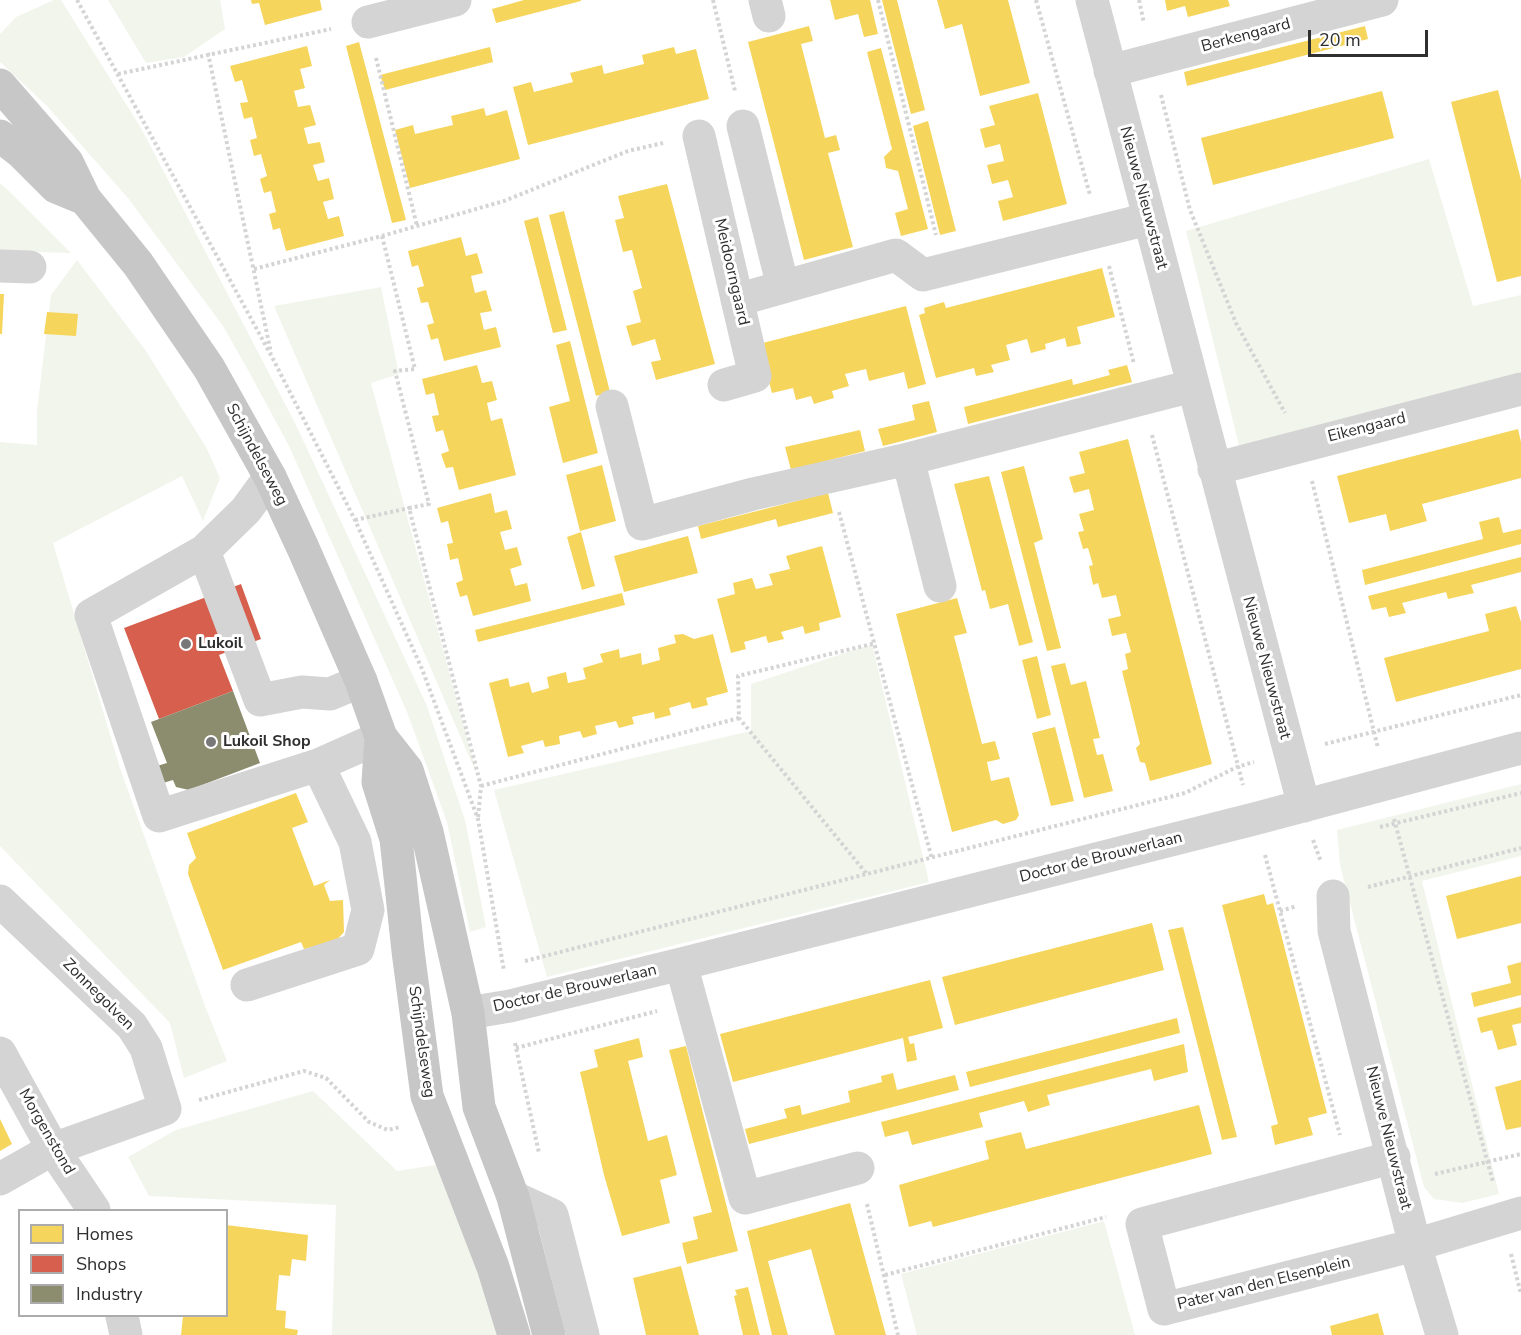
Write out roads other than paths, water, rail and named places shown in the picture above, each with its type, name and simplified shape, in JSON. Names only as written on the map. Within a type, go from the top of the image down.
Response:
[{"type":"main road","name":"Schijndelseweg","points":[[0,85],[67,162],[85,199],[138,264],[209,368],[270,477],[361,681],[381,737],[407,770],[427,832],[468,1013],[479,1107],[513,1197],[549,1335]]},
{"type":"main road","points":[[0,136],[22,153],[56,188],[85,199]]},
{"type":"main road","name":"Schijndelseweg","points":[[381,737],[378,782],[396,839],[427,1096],[493,1267],[514,1335]]},
{"type":"main road","points":[[408,951],[429,974],[433,1001],[438,1011],[449,1016],[468,1013]]},
{"type":"street","name":"Nieuwe Nieuwstraat","points":[[1092,0],[1304,806]]},
{"type":"street","points":[[368,22],[444,1]]},
{"type":"street","name":"Berkengaard","points":[[1110,71],[1374,1]]},
{"type":"street","points":[[743,126],[783,287]]},
{"type":"street","name":"Meidoorngaard","points":[[699,136],[755,376],[724,385]]},
{"type":"street","points":[[737,300],[896,255],[923,275],[1148,219]]},
{"type":"street","points":[[612,406],[642,524],[1192,386]]},
{"type":"street","name":"Eikengaard","points":[[1214,469],[1302,444],[1521,389]]},
{"type":"street","points":[[908,459],[940,586]]},
{"type":"street","points":[[270,477],[246,510],[204,551],[91,615],[159,816],[318,765],[381,737]]},
{"type":"street","points":[[204,551],[260,700],[302,692],[330,694],[361,681]]},
{"type":"street","name":"Doctor de Brouwerlaan","points":[[468,1013],[510,1006],[681,964],[1254,819],[1521,748]]},
{"type":"street","points":[[247,985],[358,949],[368,910],[355,843],[318,765]]},
{"type":"street","name":"Nieuwe Nieuwstraat","points":[[1333,896],[1334,931],[1415,1245],[1442,1335]]},
{"type":"street","name":"Zonnegolven","points":[[0,901],[132,1026],[146,1048],[165,1109],[53,1149]]},
{"type":"street","points":[[681,964],[745,1198],[858,1168]]},
{"type":"street","name":"Morgenstond","points":[[0,1053],[53,1149],[93,1209]]},
{"type":"street","points":[[0,1179],[53,1149]]},
{"type":"street","name":"Pater van den Elsenplein","points":[[1396,1169],[1348,1167],[1142,1224],[1164,1309],[1415,1245]]},
{"type":"street","points":[[513,1197],[552,1215],[584,1335]]},
{"type":"street","points":[[1415,1245],[1511,1216]]},
{"type":"street","points":[[122,1317],[126,1335]]},
{"type":"place","name":"Lukoil","points":[[186,644]]},
{"type":"place","name":"Lukoil Shop","points":[[211,742]]}]
